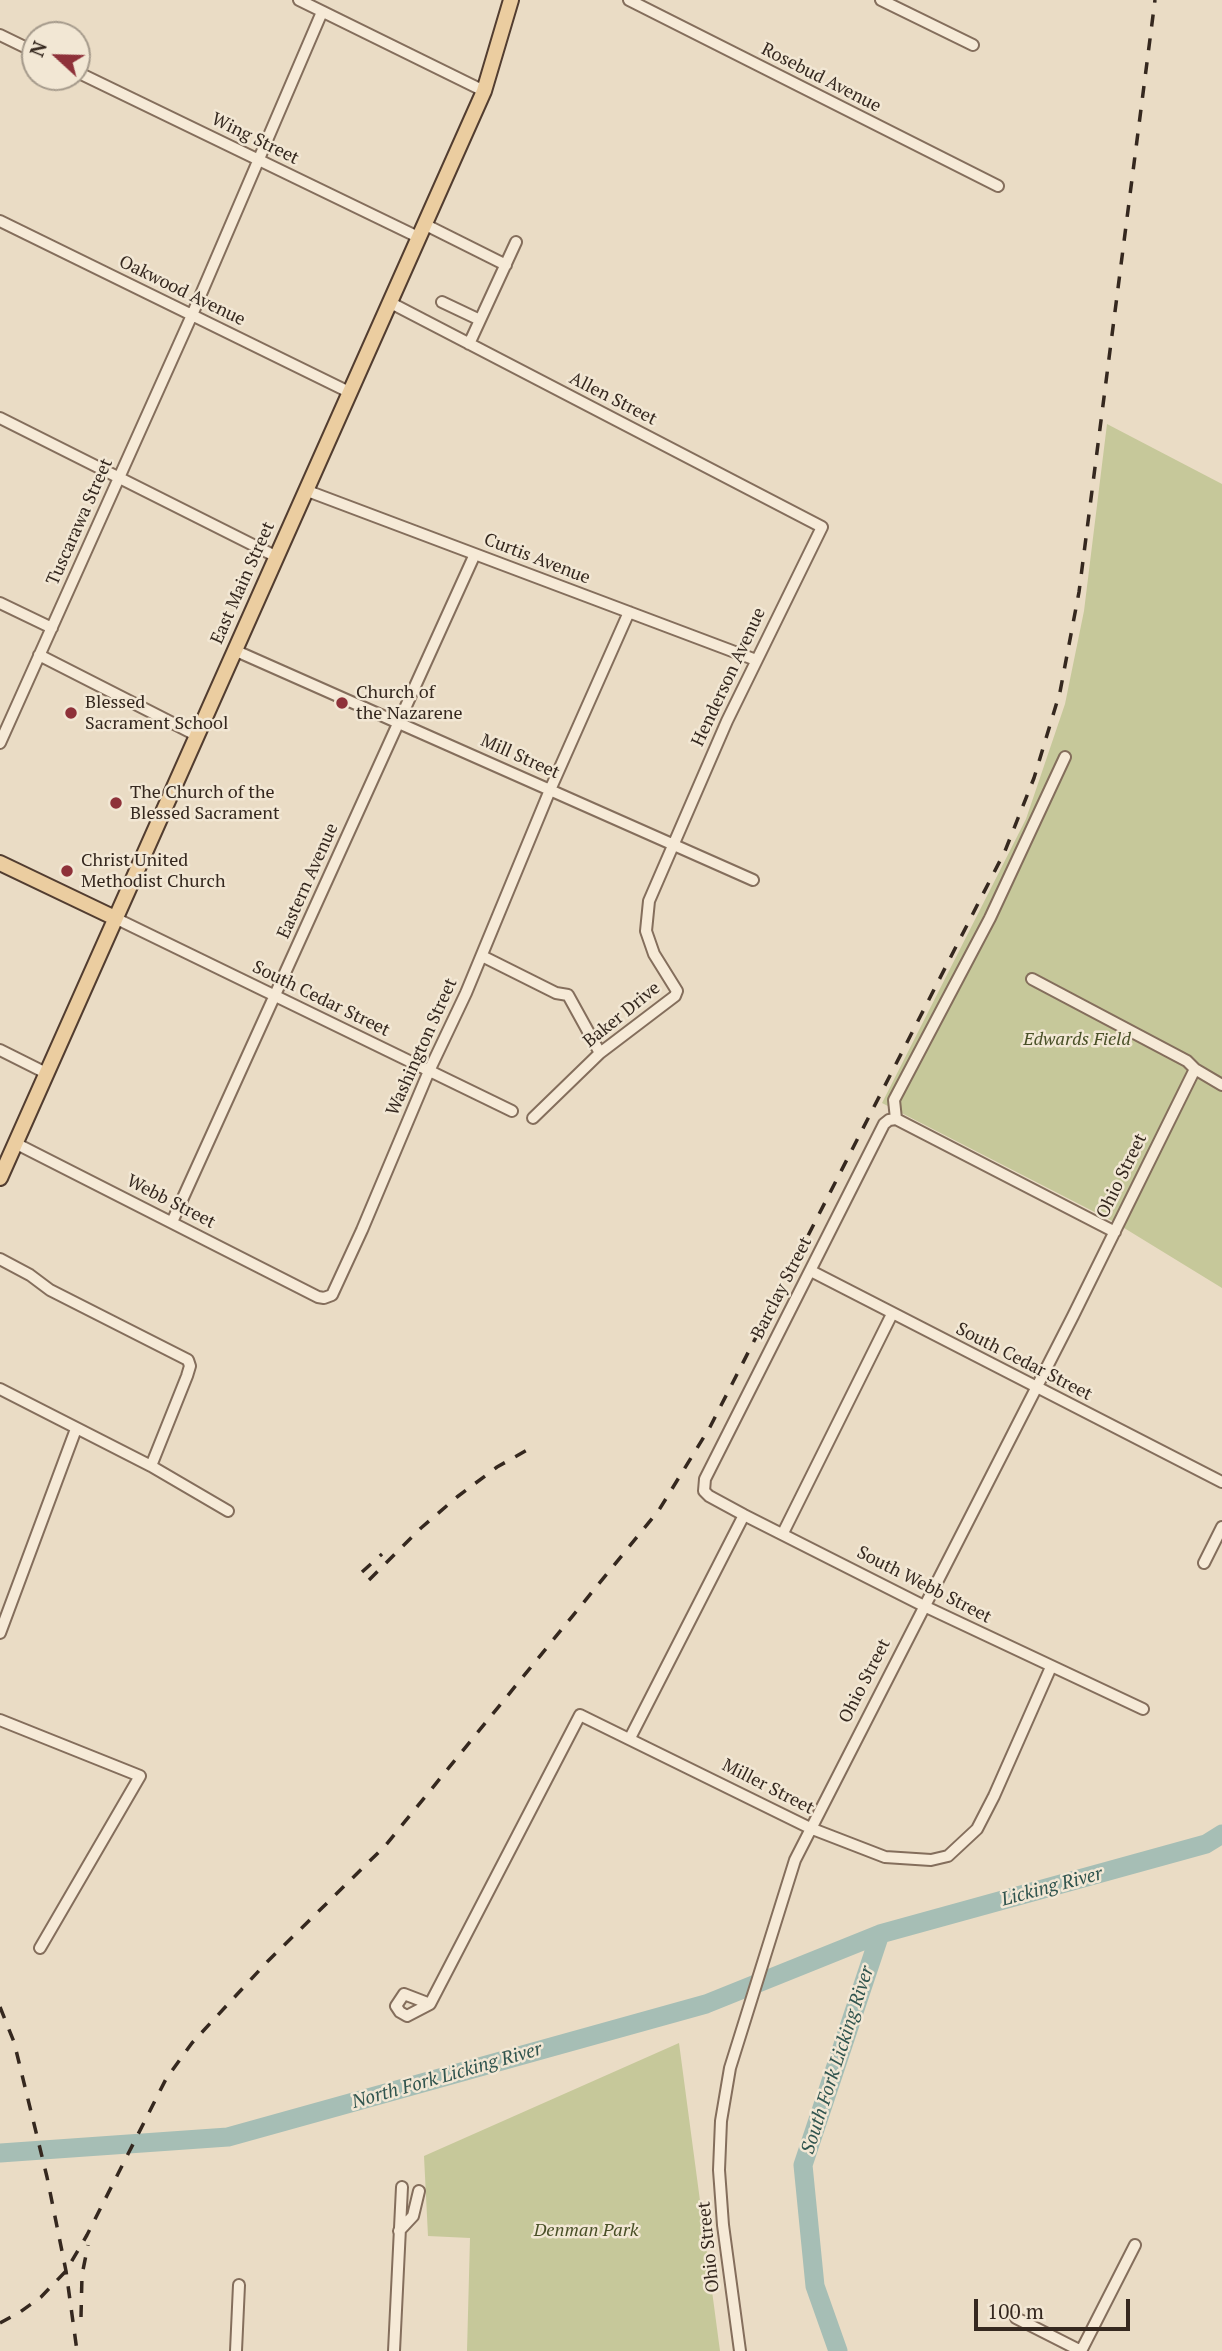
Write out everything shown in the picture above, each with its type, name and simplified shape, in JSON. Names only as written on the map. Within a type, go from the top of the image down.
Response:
[{"type":"main road","name":"East Main Street","points":[[0,1178],[484,91],[511,0]]},
{"type":"main road","points":[[0,863],[115,918]]},
{"type":"street","points":[[299,0],[484,91]]},
{"type":"street","name":"Rosebud Avenue","points":[[629,0],[998,186]]},
{"type":"street","points":[[880,0],[973,45]]},
{"type":"street","name":"Tuscarawa Street","points":[[0,743],[192,315],[322,12]]},
{"type":"street","points":[[0,35],[21,45]]},
{"type":"street","name":"Wing Street","points":[[91,79],[258,160],[506,265]]},
{"type":"street","name":"Oakwood Avenue","points":[[0,221],[349,392]]},
{"type":"street","points":[[469,344],[516,242]]},
{"type":"street","name":"Allen Street","points":[[389,302],[822,527]]},
{"type":"street","points":[[442,302],[480,320]]},
{"type":"street","points":[[0,418],[275,556]]},
{"type":"street","name":"Curtis Avenue","points":[[305,490],[756,660]]},
{"type":"street","name":"Henderson Avenue","points":[[674,845],[756,660],[822,527]]},
{"type":"street","name":"Eastern Avenue","points":[[172,1222],[475,554]]},
{"type":"street","points":[[0,603],[51,628]]},
{"type":"street","name":"Washington Street","points":[[310,1292],[324,1298],[336,1291],[629,612]]},
{"type":"street","name":"Mill Street","points":[[234,650],[753,880]]},
{"type":"street","points":[[39,655],[196,735]]},
{"type":"street","points":[[1065,757],[990,918],[894,1100],[896,1119],[1115,1231]]},
{"type":"street","name":"Baker Drive","points":[[533,1118],[600,1053],[675,996],[677,991],[654,954],[646,931],[649,901],[674,845]]},
{"type":"street","name":"South Cedar Street","points":[[115,918],[512,1111]]},
{"type":"street","points":[[482,956],[556,993],[568,995],[600,1053]]},
{"type":"street","points":[[1032,979],[1187,1061],[1195,1069],[1222,1084]]},
{"type":"street","points":[[0,1050],[46,1073]]},
{"type":"street","name":"Ohio Street","points":[[740,2351],[724,2237],[719,2171],[725,2094],[740,2035],[795,1860],[1195,1069]]},
{"type":"street","name":"Barclay Street","points":[[705,1479],[884,1124],[896,1119]]},
{"type":"street","name":"Webb Street","points":[[15,1143],[310,1292]]},
{"type":"street","points":[[0,1259],[30,1275],[50,1290],[185,1357],[190,1366],[187,1376],[151,1466]]},
{"type":"street","name":"South Cedar Street","points":[[811,1271],[1222,1482]]},
{"type":"street","points":[[783,1534],[892,1314]]},
{"type":"street","points":[[0,1390],[151,1466],[228,1511]]},
{"type":"street","points":[[0,1633],[76,1429]]},
{"type":"street","name":"South Webb Street","points":[[705,1479],[703,1485],[709,1496],[744,1515],[924,1606],[1143,1709]]},
{"type":"street","points":[[629,1738],[744,1515]]},
{"type":"street","points":[[1204,1563],[1222,1527]]},
{"type":"street","name":"Miller Street","points":[[430,2004],[580,1715],[810,1828],[885,1857],[931,1860],[948,1856],[977,1829],[1051,1667]]},
{"type":"street","points":[[0,1720],[141,1776],[40,1948]]},
{"type":"street","points":[[394,2351],[402,2187]]},
{"type":"street","points":[[399,2231],[413,2216],[419,2191]]},
{"type":"street","points":[[1016,2318],[1079,2351],[1135,2245]]},
{"type":"street","points":[[236,2351],[239,2285]]},
{"type":"green space","name":"Edwards Field","points":[[1107,424],[1222,484],[1222,1288],[1116,1223],[882,1103],[1026,819],[1065,704],[1084,611]]},
{"type":"green space","name":"Denman Park","points":[[679,2043],[720,2351],[467,2351],[470,2238],[428,2236],[424,2156]]},
{"type":"waterway","name":"North Fork Licking River","points":[[0,2153],[228,2137],[706,2004],[880,1934],[1206,1844],[1222,1834]]},
{"type":"waterway","name":"South Fork Licking River","points":[[838,2351],[815,2286],[803,2165],[880,1934]]},
{"type":"railway","points":[[0,2323],[41,2297],[66,2271],[166,2079],[192,2043],[267,1962],[385,1846],[659,1510],[710,1427],[1005,851],[1034,778],[1060,692],[1079,592],[1155,0]]},
{"type":"railway","points":[[369,1580],[421,1528],[457,1497],[497,1467],[529,1449]]},
{"type":"railway","points":[[362,1572],[382,1554]]},
{"type":"railway","points":[[0,2007],[14,2042],[47,2177],[66,2271],[77,2351]]},
{"type":"railway","points":[[81,2317],[82,2275],[88,2245]]},
{"type":"place","name":"Church of the Nazarene","points":[[342,703]]},
{"type":"place","name":"Blessed Sacrament School","points":[[71,713]]},
{"type":"place","name":"The Church of the Blessed Sacrament","points":[[116,803]]},
{"type":"place","name":"Christ United Methodist Church","points":[[67,871]]},
{"type":"water label","name":"Licking River","points":[[1052,1887]]}]
